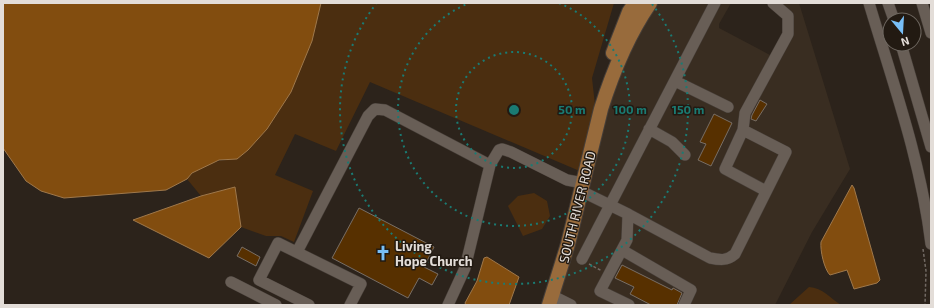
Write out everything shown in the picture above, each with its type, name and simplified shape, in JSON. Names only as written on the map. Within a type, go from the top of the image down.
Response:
[{"type":"main road","name":"SOUTH RIVER ROAD","points":[[551,301],[565,256],[601,109],[614,47],[629,12],[635,3]]},
{"type":"main road","name":"SOUTH RIVER ROAD","points":[[601,109],[609,84],[627,42],[650,3]]},
{"type":"street","points":[[584,261],[610,205],[716,3]]},
{"type":"street","points":[[766,191],[725,169],[743,130],[745,113],[788,34],[788,16],[773,3]]},
{"type":"street","points":[[869,3],[906,122],[929,211],[927,246]]},
{"type":"street","points":[[925,4],[931,33]]},
{"type":"street","points":[[903,52],[931,147]]},
{"type":"street","points":[[675,81],[728,107]]},
{"type":"street","points":[[297,252],[368,116],[375,109],[385,110],[490,165]]},
{"type":"street","points":[[649,129],[672,142],[684,155]]},
{"type":"street","points":[[448,305],[465,268],[490,165],[495,154],[502,149],[582,187],[610,205],[710,258],[720,260],[730,258],[735,254],[786,152],[743,130]]},
{"type":"street","points":[[628,214],[627,240],[600,291],[629,305]]},
{"type":"street","points":[[310,305],[259,280],[278,243],[361,284],[350,305]]},
{"type":"street","points":[[622,250],[691,290],[684,305]]},
{"type":"street","points":[[231,282],[276,305]]},
{"type":"street","points":[[551,301],[571,305]]},
{"type":"path","points":[[925,305],[927,246]]},
{"type":"path","points":[[584,261],[609,274]]},
{"type":"shaded area","points":[[3,3],[321,3],[312,41],[291,92],[267,129],[248,150],[237,159],[219,160],[192,173],[187,179],[166,190],[64,198],[41,191],[26,181],[3,148]]},
{"type":"shaded area","points":[[321,3],[614,3],[592,78],[596,114],[582,172],[370,82],[336,151],[295,134],[275,175],[313,191],[294,242],[281,236],[266,236],[241,227],[235,187],[201,196],[187,179],[203,166],[224,160],[237,159],[264,132],[277,114],[293,84],[312,36]]},
{"type":"shaded area","points":[[655,3],[731,3],[719,24],[719,28],[770,55],[788,24],[776,3],[799,3],[850,169],[812,232],[775,305],[554,305],[604,114],[626,55]]},
{"type":"shaded area","points":[[852,185],[880,280],[877,283],[854,289],[847,270],[830,275],[823,259],[821,245],[821,242]]},
{"type":"shaded area","points":[[235,187],[241,227],[209,258],[133,220],[201,196]]},
{"type":"shaded area","points":[[534,193],[547,201],[550,216],[542,229],[523,236],[508,206],[518,196]]},
{"type":"shaded area","points":[[487,257],[519,277],[509,305],[466,305],[465,303],[477,281],[484,258]]},
{"type":"shaded area","points":[[809,287],[822,291],[841,305],[789,305]]},
{"type":"building","points":[[760,100],[767,104],[756,121],[751,119]]},
{"type":"building","points":[[714,114],[732,123],[711,166],[698,160],[706,144],[700,142]]},
{"type":"building","name":"Living Hope Church","points":[[359,208],[434,247],[424,267],[438,274],[432,285],[419,278],[408,298],[332,258]]},
{"type":"building","points":[[242,247],[260,257],[256,266],[237,256]]},
{"type":"building","points":[[622,265],[672,290],[673,288],[682,293],[677,305],[651,305],[630,294],[634,287],[615,278]]},
{"type":"place","name":"Living Hope Church","points":[[383,253]]}]
